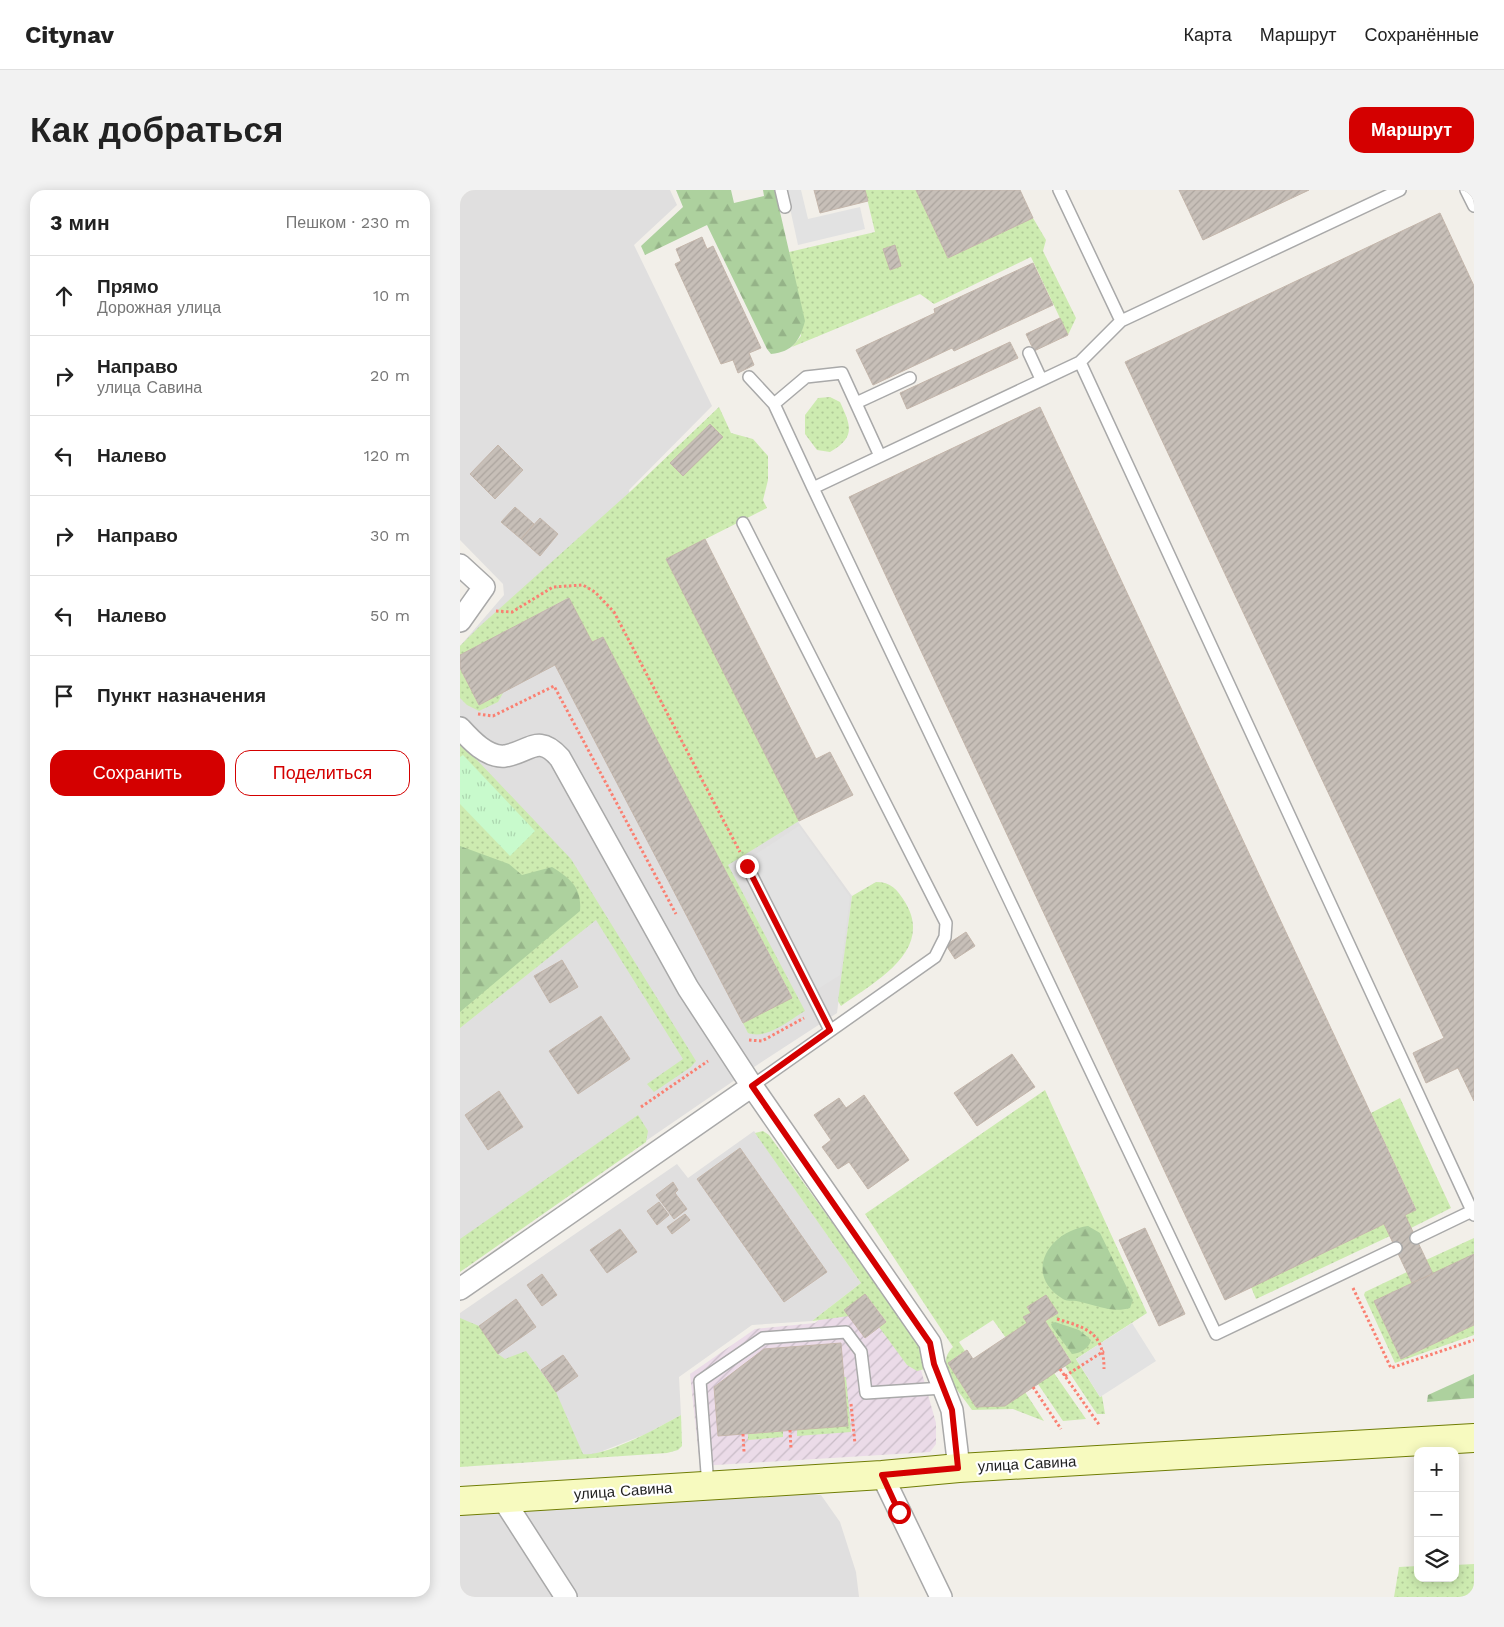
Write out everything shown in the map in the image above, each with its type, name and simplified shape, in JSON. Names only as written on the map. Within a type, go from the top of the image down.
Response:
[{"type":"main road","name":"улица Савина","points":[[460,1501],[882,1475],[958,1468],[1474,1438]]},
{"type":"street","points":[[460,565],[484,588],[465,615]]},
{"type":"street","points":[[460,728],[476,744],[495,755],[504,756],[535,745],[551,748],[560,758],[688,988],[752,1086],[930,1343],[934,1364],[952,1410],[958,1468]]},
{"type":"street","points":[[460,1289],[752,1086]]},
{"type":"street","points":[[882,1475],[941,1597]]},
{"type":"street","points":[[503,1499],[566,1597]]},
{"type":"lane","points":[[781,190],[785,207]]},
{"type":"lane","points":[[1060,190],[1121,322]]},
{"type":"lane","points":[[813,488],[1080,362],[1121,322],[1400,190]]},
{"type":"lane","points":[[1466,190],[1474,206]]},
{"type":"lane","points":[[1030,353],[1041,379]]},
{"type":"lane","points":[[1080,362],[1473,1213],[1416,1238]]},
{"type":"lane","points":[[774,404],[806,377],[842,373],[880,456]]},
{"type":"lane","points":[[749,377],[774,404],[1216,1334],[1396,1248]]},
{"type":"lane","points":[[856,404],[910,378]]},
{"type":"lane","points":[[743,523],[946,923],[945,937],[935,957],[752,1086]]},
{"type":"lane","points":[[747,866],[830,1030]]},
{"type":"lane","points":[[708,1486],[700,1381],[763,1338],[846,1332],[861,1352],[866,1393],[944,1388]]},
{"type":"path","points":[[465,615],[512,612],[554,587],[583,585],[596,592],[614,612],[747,866]]},
{"type":"path","points":[[641,1107],[727,1048]]},
{"type":"path","points":[[1345,1272],[1392,1368],[1474,1340]]},
{"type":"path","points":[[1057,1319],[1079,1326],[1094,1335],[1104,1351],[1104,1369]]},
{"type":"path","points":[[1065,1376],[1104,1351]]},
{"type":"path","points":[[1060,1369],[1100,1426]]},
{"type":"path","points":[[1032,1387],[1062,1429]]},
{"type":"path","points":[[790,1430],[790,1448]]},
{"type":"path","points":[[743,1434],[744,1452]]},
{"type":"shaded area","points":[[460,190],[670,190],[677,205],[634,245],[712,406],[629,490],[630,497],[799,823],[852,896],[837,1013],[751,1069],[460,1268],[460,646],[504,595],[503,584],[460,540]]},
{"type":"shaded area","points":[[786,190],[801,190],[808,219],[860,207],[865,229],[798,245]]},
{"type":"shaded area","points":[[799,826],[850,897],[840,975],[816,990],[750,858]]},
{"type":"shaded area","points":[[754,1131],[861,1283],[812,1321],[752,1325],[679,1377],[681,1415],[646,1434],[595,1454],[460,1463],[460,1313],[677,1164],[688,1178]]},
{"type":"shaded area","points":[[867,1284],[921,1370],[936,1423],[936,1444],[930,1452],[700,1466],[690,1374],[755,1329],[815,1323]]},
{"type":"shaded area","points":[[1132,1323],[1156,1361],[1100,1397],[1076,1359]]},
{"type":"shaded area","points":[[804,1493],[821,1495],[840,1522],[856,1572],[859,1597],[460,1597],[460,1510]]},
{"type":"green space","points":[[676,190],[731,190],[734,203],[764,196],[763,190],[775,190],[805,321],[801,334],[790,348],[771,354],[767,349],[707,225],[645,255],[641,246],[683,207]]},
{"type":"green space","points":[[865,190],[916,190],[948,258],[1033,218],[1046,240],[1043,251],[1076,318],[1068,335],[1031,257],[934,304],[920,294],[792,347],[801,336],[789,252],[875,232]]},
{"type":"green space","points":[[830,397],[840,402],[849,424],[849,430],[844,441],[830,452],[817,450],[805,434],[805,415],[818,398]]},
{"type":"green space","points":[[719,407],[731,433],[753,439],[768,456],[768,480],[763,500],[767,508],[666,559],[799,821],[728,865],[805,1011],[778,1028],[763,1034],[748,1033],[743,1023],[792,997],[603,637],[592,642],[568,598],[460,655],[460,646],[480,626],[632,490]]},
{"type":"green space","points":[[460,668],[479,705],[503,693],[498,702],[479,711],[467,705],[460,698]]},
{"type":"green space","points":[[460,742],[571,859],[696,1061],[691,1067],[654,1092],[647,1084],[683,1059],[596,920],[460,1028]]},
{"type":"green space","points":[[463,755],[535,831],[510,856],[460,804],[460,757]]},
{"type":"green space","points":[[460,846],[509,864],[522,875],[552,867],[574,885],[579,896],[580,911],[460,1012]]},
{"type":"green space","points":[[876,882],[890,885],[902,897],[912,920],[912,936],[907,950],[897,963],[869,987],[841,1006],[838,1001],[852,896]]},
{"type":"green space","points":[[1045,1090],[1147,1313],[1076,1359],[1100,1397],[1102,1396],[1105,1414],[1097,1414],[1065,1366],[1071,1361],[1045,1321],[1058,1313],[1027,1307],[1031,1313],[1023,1317],[1027,1323],[1006,1338],[993,1320],[959,1342],[965,1351],[948,1363],[976,1407],[1025,1392],[1044,1421],[1013,1409],[972,1410],[955,1387],[947,1371],[946,1362],[948,1354],[953,1347],[865,1214]]},
{"type":"green space","points":[[1400,1098],[1451,1208],[1411,1228],[1405,1215],[1416,1209],[1371,1113]]},
{"type":"green space","points":[[638,1115],[648,1131],[646,1142],[460,1272],[460,1239]]},
{"type":"green space","points":[[763,1131],[769,1135],[917,1340],[925,1355],[927,1365],[925,1369],[917,1371],[907,1365],[879,1327],[886,1321],[866,1295],[845,1310],[849,1316],[812,1321],[861,1283],[755,1133]]},
{"type":"green space","points":[[1384,1224],[1390,1236],[1256,1299],[1251,1287]]},
{"type":"green space","points":[[1088,1226],[1100,1233],[1133,1300],[1130,1308],[1118,1310],[1079,1301],[1065,1300],[1051,1289],[1044,1278],[1043,1266],[1046,1255],[1052,1245],[1062,1236]]},
{"type":"green space","points":[[1474,1238],[1474,1254],[1433,1274],[1426,1260]]},
{"type":"green space","points":[[1407,1272],[1412,1283],[1374,1301],[1401,1359],[1474,1325],[1474,1335],[1395,1363],[1364,1295],[1365,1292]]},
{"type":"green space","points":[[460,1318],[479,1326],[498,1354],[505,1359],[526,1351],[556,1392],[583,1454],[593,1454],[618,1446],[681,1415],[682,1446],[678,1450],[667,1453],[460,1467]]},
{"type":"green space","points":[[1055,1322],[1079,1330],[1091,1340],[1088,1346],[1081,1352],[1072,1354],[1052,1327],[1051,1324]]},
{"type":"green space","points":[[1054,1373],[1086,1419],[1063,1421],[1038,1384]]},
{"type":"green space","points":[[1474,1374],[1474,1398],[1427,1402],[1428,1395]]},
{"type":"green space","points":[[843,1377],[846,1377],[851,1432],[797,1436],[797,1430]]},
{"type":"green space","points":[[783,1431],[783,1437],[748,1440],[748,1434]]},
{"type":"green space","points":[[1474,1564],[1474,1597],[1394,1597],[1399,1567],[1414,1566],[1414,1582],[1459,1582],[1459,1565]]},
{"type":"building","points":[[814,190],[865,190],[868,201],[820,213]]},
{"type":"building","points":[[916,190],[1020,190],[1033,218],[948,258]]},
{"type":"building","points":[[1179,190],[1309,190],[1203,240]]},
{"type":"building","points":[[1440,213],[1474,286],[1474,1101],[1458,1068],[1426,1083],[1413,1053],[1444,1038],[1125,362]]},
{"type":"building","points":[[702,237],[707,249],[713,246],[761,348],[749,353],[754,365],[738,373],[733,360],[721,364],[675,264],[681,261],[676,249]]},
{"type":"building","points":[[895,245],[901,266],[890,270],[883,249]]},
{"type":"building","points":[[1033,263],[1053,305],[954,351],[952,348],[873,385],[856,350],[935,313],[934,309]]},
{"type":"building","points":[[1060,318],[1068,335],[1034,351],[1026,334]]},
{"type":"building","points":[[1010,342],[1018,358],[907,409],[900,393]]},
{"type":"building","points":[[1040,407],[1416,1210],[1405,1215],[1433,1274],[1412,1283],[1384,1224],[1225,1300],[849,497]]},
{"type":"building","points":[[710,424],[723,437],[683,476],[670,463]]},
{"type":"building","points":[[498,445],[523,470],[495,499],[470,474]]},
{"type":"building","points":[[515,507],[534,524],[521,539],[501,522]]},
{"type":"building","points":[[540,518],[558,534],[540,556],[521,539]]},
{"type":"building","points":[[705,539],[816,759],[830,752],[853,795],[799,821],[666,559]]},
{"type":"building","points":[[569,598],[592,642],[603,637],[792,998],[743,1023],[555,665],[479,705],[460,668],[460,655]]},
{"type":"building","points":[[966,932],[975,946],[955,959],[946,945]]},
{"type":"building","points":[[562,960],[578,987],[550,1003],[534,976]]},
{"type":"building","points":[[601,1016],[630,1059],[578,1094],[549,1051]]},
{"type":"building","points":[[1012,1054],[1035,1087],[977,1126],[954,1093]]},
{"type":"building","points":[[499,1091],[523,1127],[488,1150],[465,1115]]},
{"type":"building","points":[[864,1095],[909,1160],[868,1189],[849,1162],[838,1169],[822,1147],[831,1140],[814,1115],[839,1098],[846,1108]]},
{"type":"building","points":[[740,1148],[827,1272],[784,1302],[697,1179]]},
{"type":"building","points":[[673,1182],[678,1190],[675,1193],[687,1209],[674,1219],[656,1195]]},
{"type":"building","points":[[659,1202],[669,1215],[657,1225],[647,1211]]},
{"type":"building","points":[[685,1214],[690,1220],[672,1234],[667,1227]]},
{"type":"building","points":[[1145,1228],[1185,1314],[1159,1326],[1119,1240]]},
{"type":"building","points":[[620,1229],[637,1252],[607,1273],[590,1250]]},
{"type":"building","points":[[1474,1254],[1474,1325],[1401,1359],[1374,1301]]},
{"type":"building","points":[[542,1274],[557,1295],[542,1306],[527,1285]]},
{"type":"building","points":[[865,1294],[886,1322],[865,1338],[844,1310]]},
{"type":"building","points":[[1046,1295],[1058,1313],[1045,1321],[1071,1362],[1005,1406],[976,1407],[948,1363],[967,1350],[973,1359],[1027,1323],[1023,1317],[1031,1313],[1027,1307]]},
{"type":"building","points":[[516,1299],[536,1327],[498,1354],[479,1326]]},
{"type":"building","points":[[841,1343],[848,1426],[718,1436],[714,1387],[764,1349]]},
{"type":"building","points":[[563,1355],[578,1376],[556,1392],[541,1370]]},
{"type":"route","points":[[747,866],[830,1030],[752,1086],[930,1343],[934,1364],[952,1410],[958,1468],[882,1475],[899,1512]]}]
